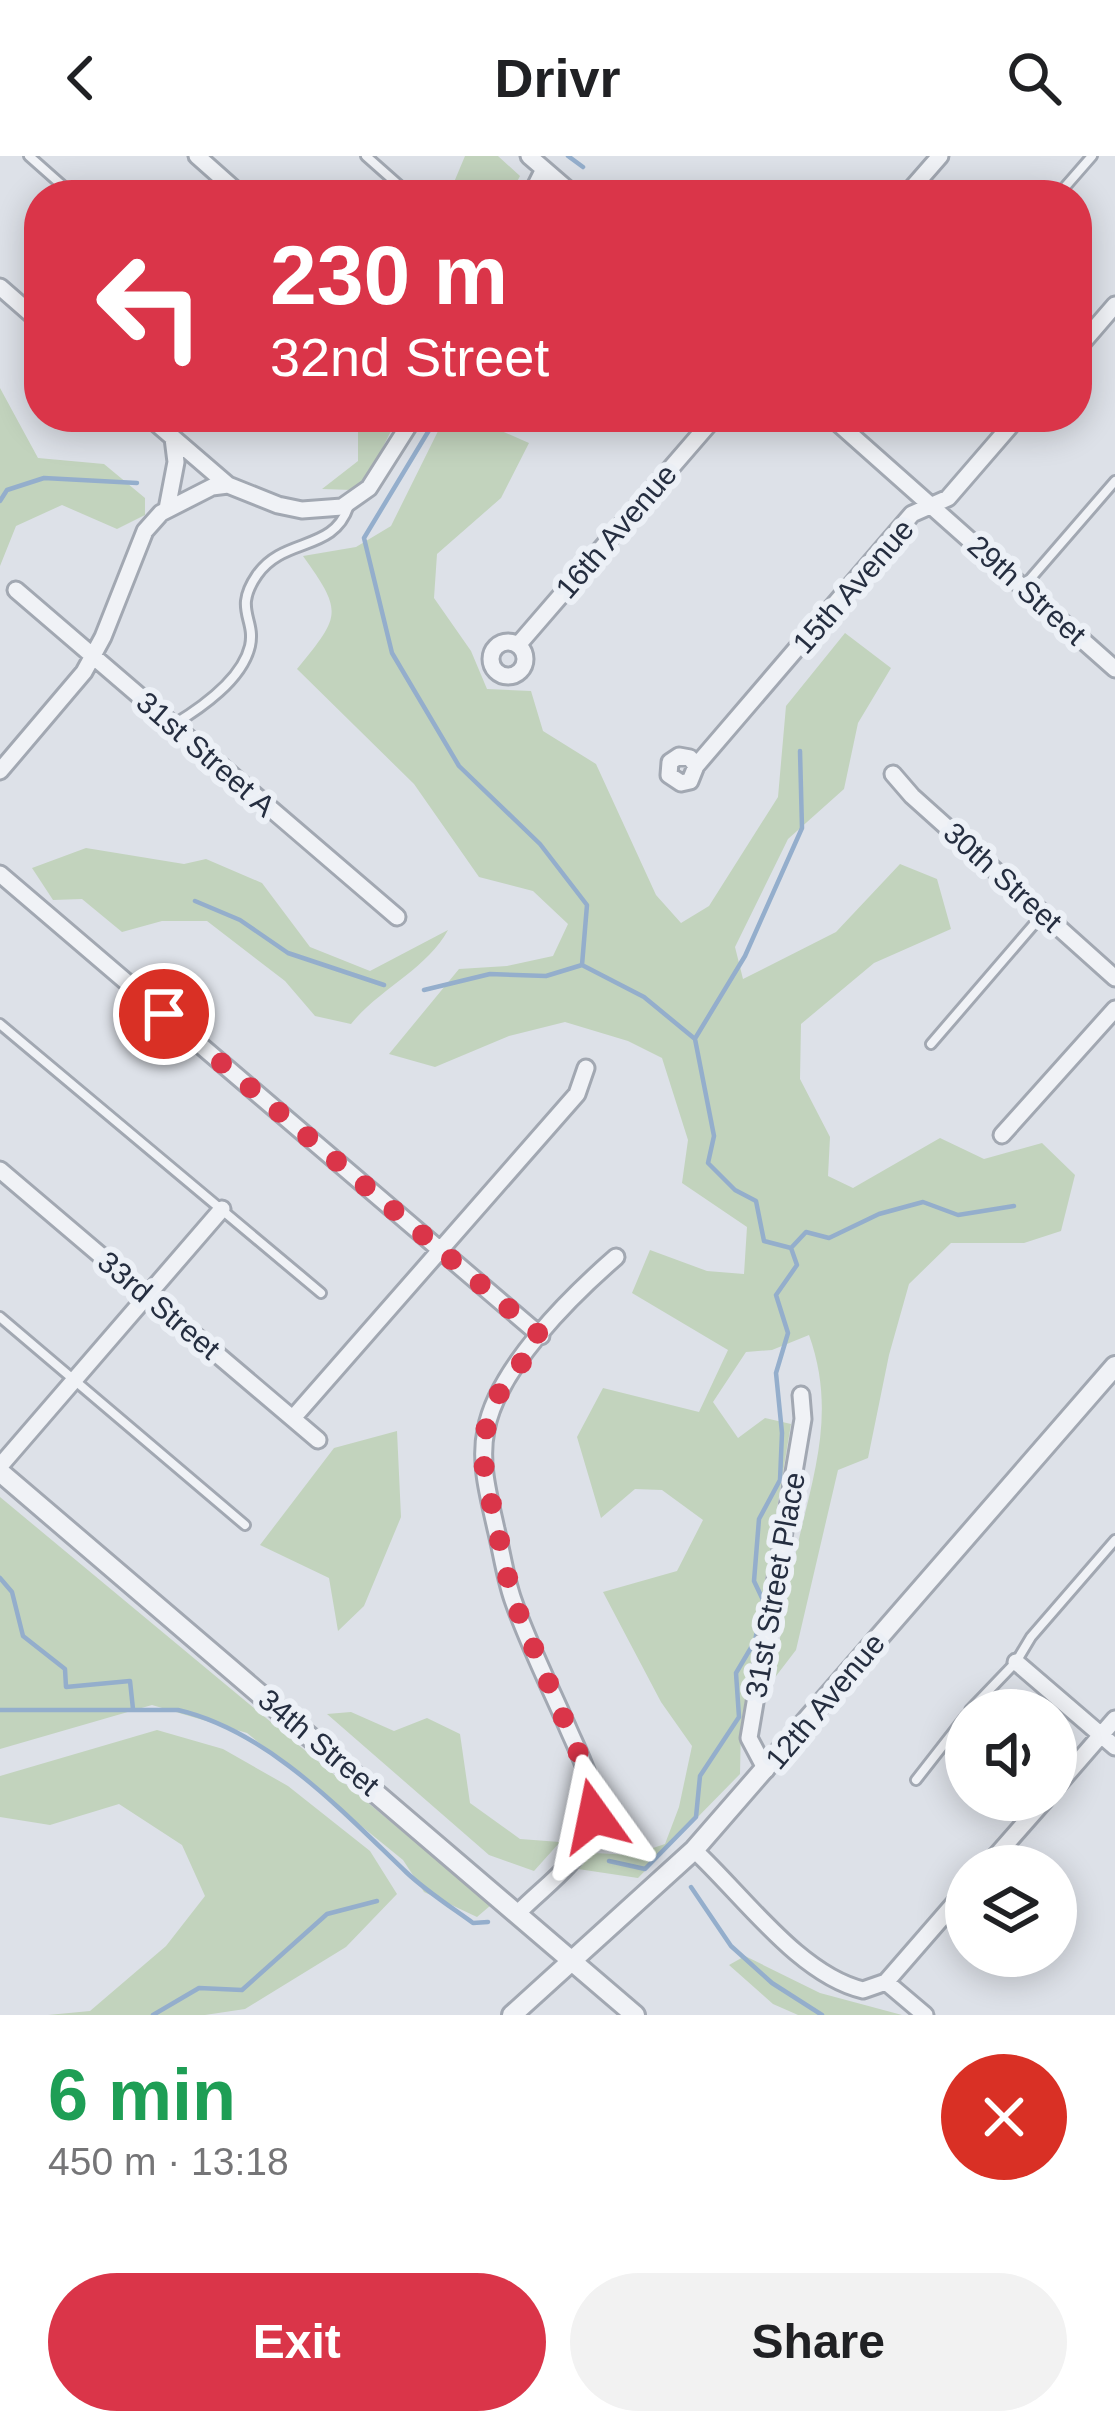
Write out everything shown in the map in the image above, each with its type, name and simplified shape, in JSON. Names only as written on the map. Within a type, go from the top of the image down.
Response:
[{"type":"street","points":[[197,156],[224,180]]},
{"type":"street","points":[[530,156],[557,180]]},
{"type":"street","points":[[919,180],[940,156]]},
{"type":"street","points":[[538,180],[544,169]]},
{"type":"street","points":[[0,287],[24,308]]},
{"type":"street","points":[[1092,332],[1115,305]]},
{"type":"street","points":[[166,432],[228,485],[278,505],[331,511],[369,488],[404,432]]},
{"type":"street","name":"16th Avenue","points":[[518,645],[702,432]]},
{"type":"street","name":"29th Street","points":[[848,432],[1113,663]]},
{"type":"street","name":"15th Avenue","points":[[696,766],[912,514],[948,498],[1005,432]]},
{"type":"street","points":[[166,509],[176,462],[173,438]]},
{"type":"street","points":[[0,771],[93,657],[146,531],[166,509],[228,485]]},
{"type":"street","name":"31st Street A","points":[[16,590],[397,917]]},
{"type":"street","name":"30th Street","points":[[893,774],[1115,978]]},
{"type":"street","points":[[0,874],[541,1336]]},
{"type":"street","points":[[1002,1135],[1115,1009]]},
{"type":"street","points":[[293,1418],[577,1094],[586,1068]]},
{"type":"street","name":"33rd Street","points":[[0,1170],[318,1441]]},
{"type":"street","points":[[0,1469],[222,1209]]},
{"type":"street","points":[[519,1912],[577,1855],[591,1829],[594,1802],[586,1771],[512,1597],[484,1470],[486,1429],[496,1398],[541,1336],[616,1257]]},
{"type":"street","name":"12th Avenue","points":[[512,2015],[694,1850],[1115,1366]]},
{"type":"street","name":"31st Street Place","points":[[766,1770],[749,1738],[803,1419],[801,1395]]},
{"type":"street","name":"34th Street","points":[[0,1469],[635,2015]]},
{"type":"street","points":[[1016,1662],[1115,1747]]},
{"type":"street","points":[[1077,1763],[1115,1719]]},
{"type":"street","points":[[1005,1845],[1027,1821]]},
{"type":"street","points":[[694,1850],[760,1917],[831,1978],[863,1990],[886,1982],[945,1914]]},
{"type":"street","points":[[886,1982],[925,2015]]},
{"type":"lane","points":[[28,156],[56,180]]},
{"type":"lane","points":[[366,156],[393,180]]},
{"type":"lane","points":[[1071,180],[1092,156]]},
{"type":"lane","points":[[851,435],[854,432]]},
{"type":"lane","points":[[1024,586],[1115,481]]},
{"type":"lane","points":[[173,725],[205,704],[244,658],[250,635],[244,609],[257,576],[273,556],[323,538],[343,524],[349,503]]},
{"type":"lane","points":[[931,1044],[1043,914]]},
{"type":"lane","points":[[0,1024],[321,1293]]},
{"type":"lane","points":[[0,1318],[245,1525]]},
{"type":"lane","points":[[991,1689],[1115,1540]]},
{"type":"lane","points":[[916,1780],[945,1743]]},
{"type":"green space","points":[[465,156],[498,156],[520,176],[518,180],[455,180]]},
{"type":"green space","points":[[0,388],[38,458],[104,464],[145,498],[145,515],[117,529],[62,505],[16,526],[0,566]]},
{"type":"green space","points":[[358,432],[390,432],[369,475],[353,490],[322,489],[358,461]]},
{"type":"green space","points":[[438,432],[504,432],[529,443],[501,498],[437,554],[434,598],[471,651],[487,689],[531,691],[543,731],[596,764],[656,895],[681,923],[709,906],[778,797],[786,706],[845,633],[891,668],[858,723],[844,789],[788,839],[735,947],[743,979],[836,932],[900,864],[937,879],[951,929],[874,963],[801,1024],[800,1079],[830,1137],[828,1176],[853,1188],[940,1138],[984,1159],[1042,1143],[1075,1175],[1061,1231],[1024,1243],[951,1243],[909,1284],[868,1458],[838,1470],[796,1650],[773,1680],[822,1418],[809,1335],[772,1350],[746,1352],[713,1402],[738,1438],[765,1418],[791,1424],[741,1726],[740,1774],[638,1878],[578,1869],[594,1853],[632,1855],[665,1844],[679,1807],[692,1746],[661,1702],[603,1592],[677,1571],[703,1520],[662,1490],[635,1489],[601,1518],[577,1437],[603,1388],[699,1412],[728,1350],[632,1293],[650,1250],[707,1271],[744,1274],[747,1227],[682,1183],[688,1140],[662,1058],[628,1041],[565,1022],[509,1036],[435,1067],[389,1054],[459,969],[507,966],[553,956],[568,924],[533,891],[479,877],[414,784],[297,669],[322,637],[332,614],[325,590],[303,556],[356,547],[391,526]]},
{"type":"green space","points":[[86,848],[184,864],[206,859],[262,883],[310,947],[370,971],[448,930],[428,956],[351,1024],[315,1016],[285,981],[207,921],[162,921],[122,932],[82,899],[53,900],[32,868]]},
{"type":"green space","points":[[397,1431],[401,1517],[364,1606],[338,1631],[329,1578],[260,1545],[334,1448]]},
{"type":"green space","points":[[0,1497],[491,1905],[477,1917],[424,1892],[403,1860],[247,1733],[152,1705],[0,1749]]},
{"type":"green space","points":[[351,1712],[394,1731],[427,1718],[460,1734],[470,1803],[520,1839],[560,1842],[534,1871],[489,1855],[327,1714]]},
{"type":"green space","points":[[157,1730],[223,1749],[288,1786],[370,1851],[397,1894],[346,1947],[245,2009],[205,2015],[48,2015],[90,2011],[166,1946],[205,1896],[182,1845],[119,1804],[50,1825],[0,1817],[0,1776]]},
{"type":"green space","points":[[745,1956],[820,1993],[902,2015],[798,2015],[773,2004],[729,1965]]},
{"type":"waterway","points":[[568,156],[583,167]]},
{"type":"waterway","points":[[428,432],[364,538],[392,653],[459,766],[540,844],[587,905],[582,965],[644,997],[695,1039],[714,1136],[708,1163],[735,1190],[756,1201],[764,1241],[791,1248],[797,1265],[776,1295],[788,1333],[776,1373],[782,1433],[780,1480],[759,1519],[754,1581],[763,1600],[755,1641],[736,1673],[739,1717],[700,1776],[696,1817],[645,1869],[609,1861]]},
{"type":"waterway","points":[[0,501],[7,490],[44,478],[137,483]]},
{"type":"waterway","points":[[696,1037],[745,956],[802,828],[800,751]]},
{"type":"waterway","points":[[195,901],[240,920],[288,953],[384,985]]},
{"type":"waterway","points":[[424,990],[490,974],[546,976],[582,965]]},
{"type":"waterway","points":[[791,1248],[806,1232],[829,1238],[879,1214],[923,1202],[958,1215],[1014,1206]]},
{"type":"waterway","points":[[0,1578],[12,1592],[23,1636],[65,1669],[66,1687],[130,1681],[133,1709]]},
{"type":"waterway","points":[[0,1710],[178,1710],[211,1720],[273,1754],[439,1899],[473,1923],[488,1922]]},
{"type":"waterway","points":[[691,1887],[731,1946],[772,1983],[822,2015]]},
{"type":"waterway","points":[[153,2015],[199,1988],[242,1990],[327,1914],[377,1901]]},
{"type":"route","points":[[164,1014],[541,1336],[496,1398],[486,1429],[484,1470],[512,1597],[586,1771],[594,1816]]}]
